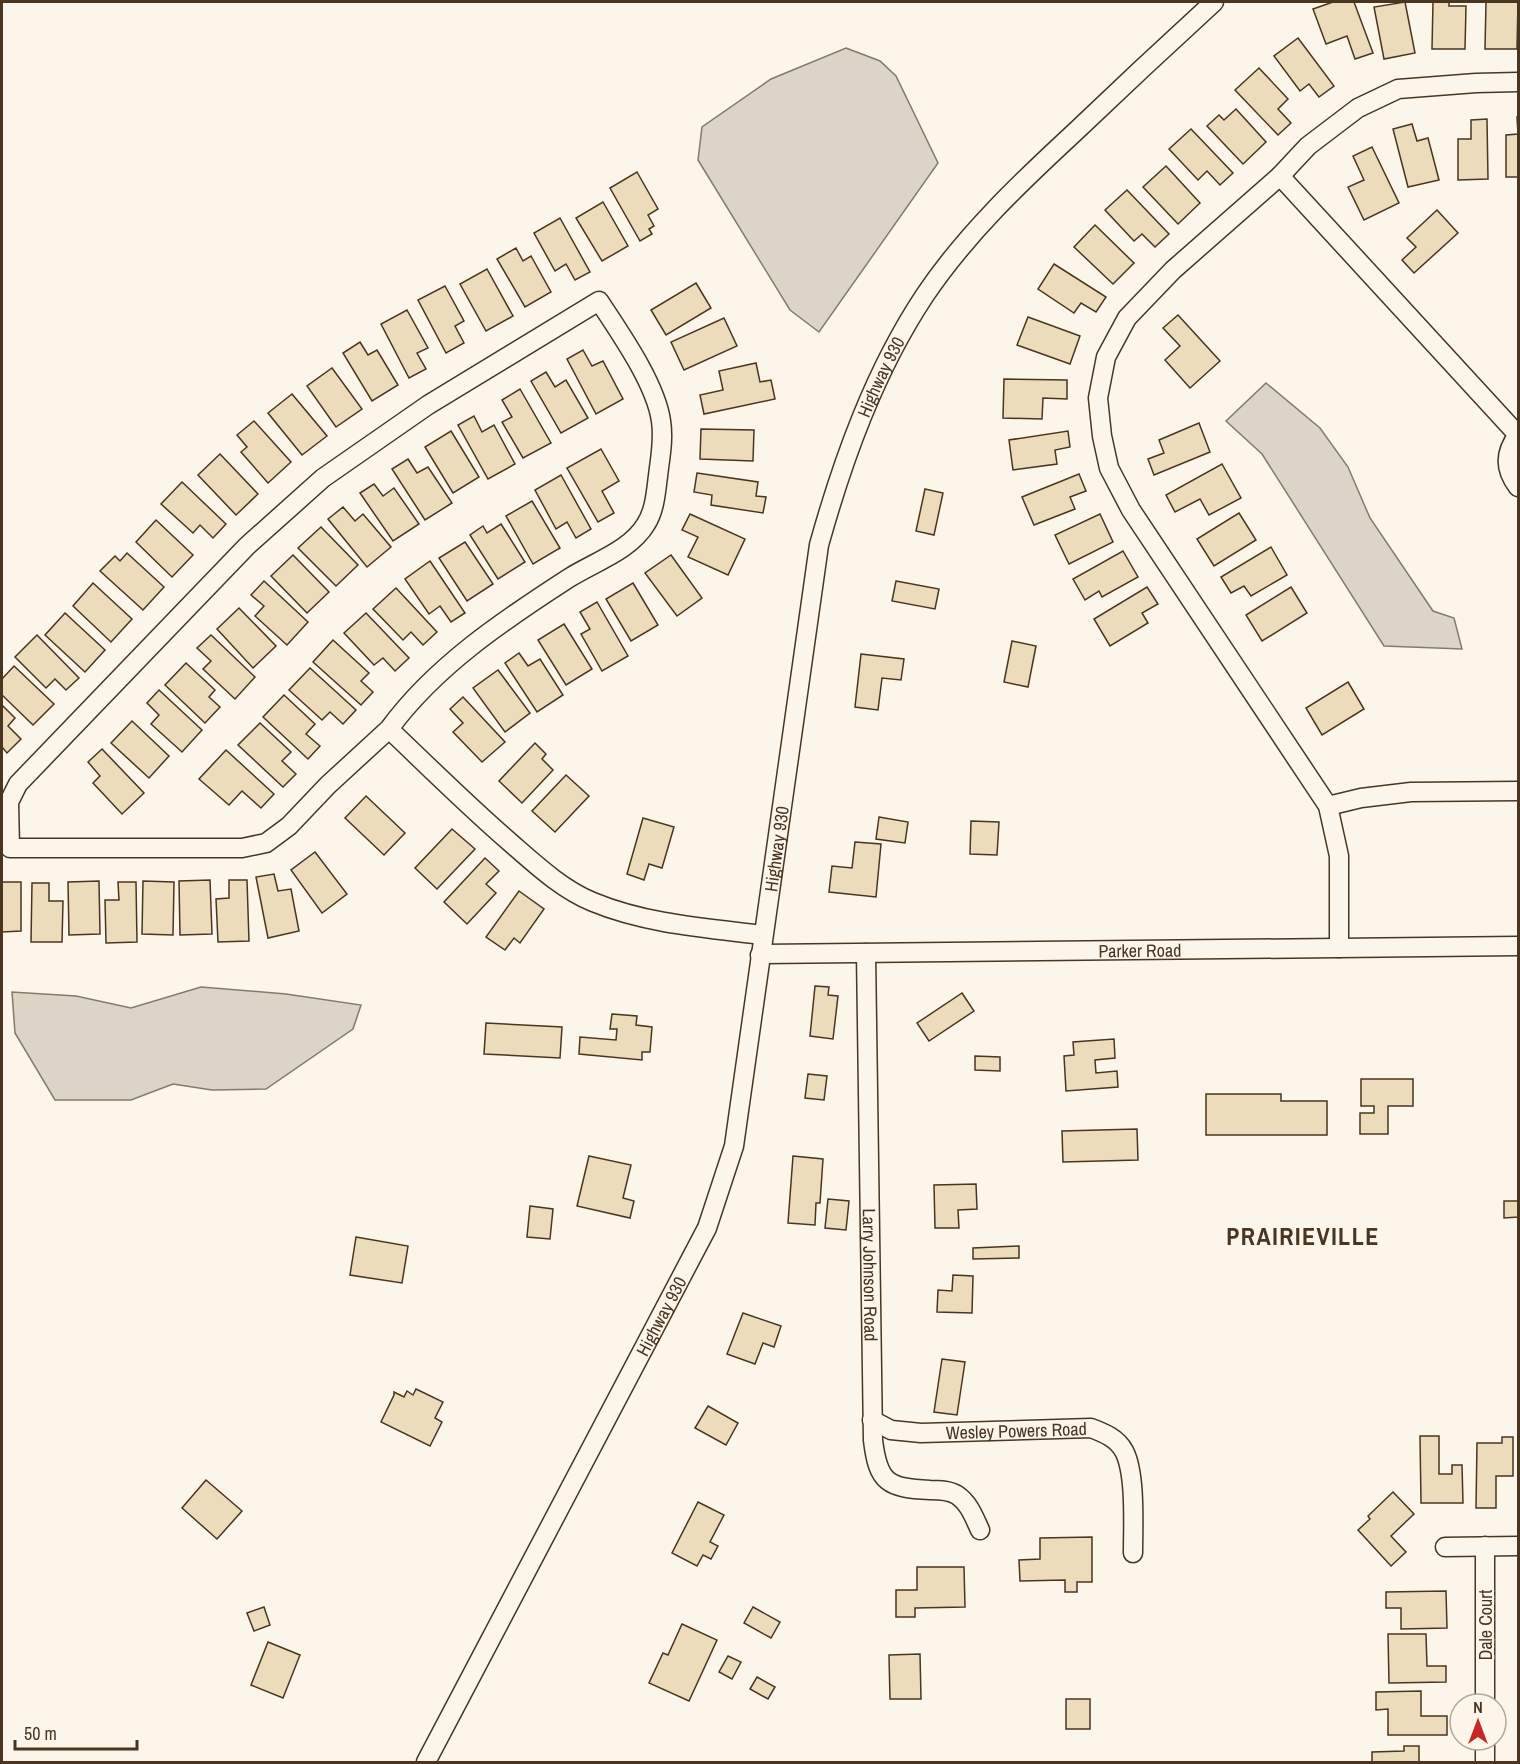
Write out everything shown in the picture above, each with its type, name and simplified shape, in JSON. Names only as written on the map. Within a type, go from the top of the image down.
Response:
[{"type":"street","name":"Highway 930","points":[[426,1762],[710,1220],[734,1146],[819,545],[834,489],[870,400],[892,352],[925,296],[1005,197],[1214,2]]},
{"type":"street","points":[[1339,948],[1339,856],[1328,806],[1131,510],[1108,468],[1098,398],[1106,357],[1126,318],[1173,270],[1280,176],[1308,146],[1358,108],[1398,89],[1518,82]]},
{"type":"street","points":[[1280,176],[1518,435],[1511,444],[1507,456],[1512,479],[1518,486]]},
{"type":"street","points":[[599,301],[620,333],[651,389],[660,414],[662,443],[656,494],[647,524],[625,545],[569,578],[465,651],[404,709],[389,729],[328,785],[289,826],[266,843],[242,848],[10,848],[9,802],[18,784],[247,546],[323,478],[361,450],[428,405],[599,301]]},
{"type":"street","points":[[389,729],[539,868],[591,902],[655,920],[763,935]]},
{"type":"street","points":[[1328,806],[1361,798],[1411,792],[1518,790]]},
{"type":"street","name":"Parker Road","points":[[760,956],[763,954],[866,952],[1518,946]]},
{"type":"street","name":"Larry Johnson Road","points":[[866,952],[875,1460],[884,1479],[906,1489],[944,1490],[955,1494],[966,1502],[980,1530]]},
{"type":"street","name":"Wesley Powers Road","points":[[873,1420],[891,1430],[921,1433],[1091,1428],[1109,1435],[1124,1451],[1131,1474],[1133,1553]]},
{"type":"street","points":[[1445,1547],[1518,1545]]},
{"type":"street","name":"Dale Court","points":[[1485,1546],[1485,1692]]},
{"type":"shaded area","points":[[846,48],[880,61],[896,76],[938,163],[819,332],[790,310],[698,160],[702,127],[771,79]]},
{"type":"shaded area","points":[[1266,383],[1320,428],[1348,467],[1370,518],[1433,611],[1454,618],[1462,649],[1384,646],[1262,454],[1226,421]]},
{"type":"shaded area","points":[[201,987],[286,994],[361,1005],[353,1029],[266,1089],[212,1090],[173,1084],[131,1100],[55,1100],[15,1033],[12,992],[76,996],[131,1008]]},
{"type":"building","points":[[1333,2],[1354,2],[1373,53],[1355,59],[1347,36],[1326,44],[1313,9]]},
{"type":"building","points":[[1405,2],[1415,53],[1384,59],[1374,7]]},
{"type":"building","points":[[1433,2],[1449,2],[1449,6],[1466,6],[1465,49],[1432,49]]},
{"type":"building","points":[[1486,2],[1518,2],[1517,49],[1485,49]]},
{"type":"building","points":[[1298,38],[1334,86],[1319,97],[1309,84],[1300,91],[1274,56]]},
{"type":"building","points":[[1259,68],[1288,99],[1278,109],[1291,123],[1278,135],[1235,90]]},
{"type":"building","points":[[1236,109],[1266,142],[1243,164],[1207,126],[1219,115],[1224,120]]},
{"type":"building","points":[[1487,119],[1488,179],[1458,180],[1458,139],[1471,139],[1471,120]]},
{"type":"building","points":[[1412,124],[1417,141],[1428,138],[1439,180],[1408,187],[1393,129]]},
{"type":"building","points":[[1191,129],[1233,173],[1220,185],[1207,171],[1198,180],[1169,149]]},
{"type":"building","points":[[1518,134],[1518,177],[1506,177],[1506,135]]},
{"type":"building","points":[[1372,147],[1399,203],[1364,220],[1348,187],[1364,180],[1353,156]]},
{"type":"building","points":[[1166,166],[1200,203],[1178,224],[1143,187]]},
{"type":"building","points":[[637,172],[658,209],[648,215],[654,226],[649,229],[652,234],[640,241],[610,188]]},
{"type":"building","points":[[1127,190],[1169,234],[1155,247],[1142,234],[1134,241],[1105,210]]},
{"type":"building","points":[[603,202],[628,246],[602,261],[576,218]]},
{"type":"building","points":[[1437,210],[1458,233],[1414,273],[1402,260],[1416,247],[1407,238]]},
{"type":"building","points":[[560,218],[590,272],[575,280],[566,264],[555,271],[534,233]]},
{"type":"building","points":[[1095,225],[1134,263],[1113,284],[1074,247]]},
{"type":"building","points":[[516,248],[523,261],[531,256],[551,292],[525,307],[497,259]]},
{"type":"building","points":[[1054,264],[1106,297],[1096,312],[1081,303],[1074,313],[1038,289]]},
{"type":"building","points":[[487,269],[513,316],[486,331],[460,284]]},
{"type":"building","points":[[696,283],[711,308],[666,335],[651,310]]},
{"type":"building","points":[[445,286],[464,321],[455,326],[464,343],[446,353],[418,300]]},
{"type":"building","points":[[407,310],[428,348],[417,353],[426,369],[409,378],[381,324]]},
{"type":"building","points":[[1178,315],[1220,361],[1190,388],[1165,360],[1180,346],[1163,328]]},
{"type":"building","points":[[1028,317],[1080,336],[1070,364],[1017,345]]},
{"type":"building","points":[[724,318],[737,346],[684,370],[671,342]]},
{"type":"building","points":[[360,342],[368,355],[377,350],[398,385],[372,401],[343,353]]},
{"type":"building","points":[[583,350],[592,366],[603,361],[623,399],[596,414],[567,359]]},
{"type":"building","points":[[756,363],[760,382],[771,380],[775,399],[704,414],[700,395],[723,390],[719,371]]},
{"type":"building","points":[[332,368],[362,409],[336,427],[307,386]]},
{"type":"building","points":[[546,372],[555,387],[566,380],[588,418],[561,433],[531,381]]},
{"type":"building","points":[[1004,379],[1067,380],[1067,399],[1043,398],[1042,419],[1003,418]]},
{"type":"building","points":[[520,389],[551,443],[523,458],[502,422],[512,417],[502,400]]},
{"type":"building","points":[[292,394],[327,436],[302,455],[268,413]]},
{"type":"building","points":[[474,416],[482,432],[494,425],[515,464],[488,479],[458,425]]},
{"type":"building","points":[[254,421],[291,462],[268,483],[241,452],[247,447],[237,435]]},
{"type":"building","points":[[1199,423],[1210,452],[1154,475],[1148,459],[1164,453],[1159,440]]},
{"type":"building","points":[[701,429],[754,430],[753,461],[700,459]]},
{"type":"building","points":[[451,431],[479,477],[453,493],[425,447]]},
{"type":"building","points":[[1068,431],[1070,447],[1055,450],[1057,464],[1013,470],[1009,440]]},
{"type":"building","points":[[601,449],[619,481],[602,491],[614,513],[598,522],[567,468]]},
{"type":"building","points":[[220,454],[258,494],[236,515],[198,475]]},
{"type":"building","points":[[408,459],[417,473],[428,467],[452,503],[425,520],[392,469]]},
{"type":"building","points":[[1222,464],[1241,498],[1209,515],[1200,499],[1175,512],[1166,495]]},
{"type":"building","points":[[697,473],[758,482],[756,496],[766,497],[763,513],[711,505],[712,495],[694,492]]},
{"type":"building","points":[[1079,474],[1086,491],[1070,497],[1075,509],[1034,525],[1022,497]]},
{"type":"building","points":[[561,475],[591,529],[576,538],[567,522],[556,529],[535,490]]},
{"type":"building","points":[[182,482],[226,524],[213,538],[200,525],[193,533],[161,504]]},
{"type":"building","points":[[374,484],[383,496],[394,488],[419,524],[393,541],[360,493]]},
{"type":"building","points":[[925,489],[943,493],[934,535],[916,531]]},
{"type":"building","points":[[532,501],[560,548],[533,564],[506,516]]},
{"type":"building","points":[[343,507],[355,521],[363,514],[391,547],[367,567],[328,519]]},
{"type":"building","points":[[1239,513],[1256,540],[1214,566],[1197,539]]},
{"type":"building","points":[[690,514],[745,539],[728,575],[688,557],[698,537],[682,530]]},
{"type":"building","points":[[1100,514],[1113,542],[1069,564],[1055,535]]},
{"type":"building","points":[[156,520],[193,555],[172,577],[136,542]]},
{"type":"building","points":[[501,524],[525,562],[498,579],[470,535],[483,526],[487,533]]},
{"type":"building","points":[[321,527],[358,565],[336,586],[298,548]]},
{"type":"building","points":[[465,542],[493,584],[467,601],[439,558]]},
{"type":"building","points":[[1271,547],[1287,575],[1251,596],[1244,586],[1231,593],[1221,577]]},
{"type":"building","points":[[1123,551],[1138,577],[1102,597],[1099,591],[1085,600],[1073,579]]},
{"type":"building","points":[[127,553],[164,587],[143,610],[100,571],[115,556],[120,561]]},
{"type":"building","points":[[293,555],[329,592],[307,613],[271,576]]},
{"type":"building","points":[[671,555],[702,598],[677,616],[645,573]]},
{"type":"building","points":[[430,561],[465,613],[451,622],[440,606],[429,614],[405,579]]},
{"type":"building","points":[[264,581],[308,622],[287,645],[255,616],[264,606],[251,595]]},
{"type":"building","points":[[896,581],[939,589],[935,609],[892,601]]},
{"type":"building","points":[[93,583],[132,619],[111,642],[73,606]]},
{"type":"building","points":[[633,583],[658,625],[631,641],[606,599]]},
{"type":"building","points":[[1147,587],[1158,604],[1142,613],[1148,623],[1110,646],[1094,619]]},
{"type":"building","points":[[1291,587],[1307,613],[1262,641],[1246,615]]},
{"type":"building","points":[[396,588],[437,632],[423,645],[411,632],[403,640],[373,609]]},
{"type":"building","points":[[597,602],[628,656],[602,671],[581,634],[590,629],[580,612]]},
{"type":"building","points":[[239,608],[276,646],[253,668],[217,629]]},
{"type":"building","points":[[65,613],[105,650],[85,672],[45,635]]},
{"type":"building","points":[[366,613],[409,658],[395,671],[383,658],[374,665],[344,633]]},
{"type":"building","points":[[564,624],[592,669],[566,685],[538,640]]},
{"type":"building","points":[[37,635],[79,678],[66,690],[55,679],[46,688],[15,657]]},
{"type":"building","points":[[211,635],[255,677],[235,699],[203,669],[211,661],[197,648]]},
{"type":"building","points":[[333,640],[369,673],[361,681],[373,692],[361,705],[313,662]]},
{"type":"building","points":[[1012,641],[1036,646],[1028,687],[1004,682]]},
{"type":"building","points":[[519,653],[528,666],[540,659],[563,695],[537,712],[505,663]]},
{"type":"building","points":[[861,654],[904,659],[901,680],[882,678],[878,710],[855,707]]},
{"type":"building","points":[[186,663],[215,690],[209,697],[220,707],[205,723],[165,685]]},
{"type":"building","points":[[14,666],[54,704],[33,725],[2,695],[2,679]]},
{"type":"building","points":[[310,668],[356,710],[343,724],[330,712],[322,720],[289,690]]},
{"type":"building","points":[[498,670],[530,713],[505,732],[473,688]]},
{"type":"building","points":[[1348,682],[1364,709],[1322,735],[1306,708]]},
{"type":"building","points":[[159,690],[202,730],[182,752],[151,724],[159,715],[147,703]]},
{"type":"building","points":[[284,695],[315,724],[306,734],[320,746],[308,759],[263,717]]},
{"type":"building","points":[[463,697],[505,742],[482,762],[453,732],[463,723],[450,709]]},
{"type":"building","points":[[2,705],[15,718],[8,726],[21,739],[7,753],[2,747]]},
{"type":"building","points":[[132,721],[169,756],[149,778],[111,743]]},
{"type":"building","points":[[260,723],[291,752],[282,761],[296,774],[283,787],[238,745]]},
{"type":"building","points":[[535,743],[546,754],[542,759],[553,770],[522,803],[499,781]]},
{"type":"building","points":[[102,749],[144,793],[122,814],[93,783],[100,776],[88,762]]},
{"type":"building","points":[[226,750],[274,794],[261,808],[242,791],[229,805],[199,779]]},
{"type":"building","points":[[566,775],[589,796],[555,832],[532,811]]},
{"type":"building","points":[[366,796],[405,833],[384,855],[345,818]]},
{"type":"building","points":[[879,817],[908,822],[905,843],[876,839]]},
{"type":"building","points":[[643,818],[674,827],[662,868],[649,864],[644,880],[627,874]]},
{"type":"building","points":[[971,821],[999,822],[997,855],[970,854]]},
{"type":"building","points":[[452,829],[475,849],[437,889],[415,868]]},
{"type":"building","points":[[855,842],[881,844],[876,897],[829,892],[832,866],[852,868]]},
{"type":"building","points":[[315,852],[347,894],[322,913],[291,870]]},
{"type":"building","points":[[485,858],[499,871],[486,884],[496,893],[467,924],[444,902]]},
{"type":"building","points":[[274,874],[278,891],[291,889],[299,931],[268,938],[256,877]]},
{"type":"building","points":[[210,880],[212,934],[180,935],[179,881]]},
{"type":"building","points":[[229,880],[247,880],[249,941],[218,942],[216,899],[229,898]]},
{"type":"building","points":[[99,881],[100,934],[69,935],[68,882]]},
{"type":"building","points":[[143,881],[174,882],[173,935],[142,934]]},
{"type":"building","points":[[2,882],[21,882],[21,931],[2,932]]},
{"type":"building","points":[[118,882],[136,882],[137,942],[106,943],[105,900],[119,900]]},
{"type":"building","points":[[32,883],[49,883],[49,901],[63,901],[62,942],[31,942]]},
{"type":"building","points":[[519,891],[544,909],[520,943],[514,938],[505,950],[486,937]]},
{"type":"building","points":[[815,986],[829,987],[828,995],[838,996],[833,1039],[810,1036]]},
{"type":"building","points":[[962,993],[974,1011],[929,1041],[917,1023]]},
{"type":"building","points":[[612,1014],[637,1016],[636,1025],[652,1027],[650,1052],[642,1052],[642,1060],[579,1054],[580,1037],[616,1040],[617,1029],[610,1029]]},
{"type":"building","points":[[486,1023],[562,1027],[560,1058],[484,1054]]},
{"type":"building","points":[[1114,1039],[1115,1058],[1095,1060],[1096,1073],[1117,1071],[1118,1087],[1066,1091],[1064,1056],[1074,1055],[1073,1042]]},
{"type":"building","points":[[975,1056],[1000,1057],[1000,1071],[975,1070]]},
{"type":"building","points":[[808,1074],[827,1076],[824,1100],[805,1098]]},
{"type":"building","points":[[1361,1079],[1413,1079],[1413,1106],[1388,1106],[1388,1134],[1360,1134],[1360,1113],[1374,1113],[1374,1106],[1361,1106]]},
{"type":"building","points":[[1206,1094],[1281,1094],[1281,1101],[1327,1101],[1327,1135],[1206,1135]]},
{"type":"building","points":[[1137,1129],[1138,1160],[1063,1162],[1062,1131]]},
{"type":"building","points":[[589,1156],[631,1165],[623,1198],[634,1201],[630,1218],[577,1206]]},
{"type":"building","points":[[793,1156],[823,1159],[820,1203],[816,1203],[815,1225],[788,1223]]},
{"type":"building","points":[[976,1184],[977,1209],[958,1210],[959,1228],[935,1228],[934,1185]]},
{"type":"building","points":[[828,1199],[849,1201],[846,1230],[825,1228]]},
{"type":"building","points":[[1504,1201],[1518,1201],[1518,1217],[1504,1218]]},
{"type":"building","points":[[530,1206],[553,1209],[550,1239],[527,1237]]},
{"type":"building","points":[[356,1237],[408,1246],[402,1283],[350,1275]]},
{"type":"building","points":[[1019,1246],[1019,1258],[973,1259],[973,1248]]},
{"type":"building","points":[[953,1275],[973,1276],[972,1313],[937,1312],[938,1290],[952,1291]]},
{"type":"building","points":[[743,1313],[781,1326],[774,1347],[763,1343],[755,1364],[727,1354]]},
{"type":"building","points":[[942,1359],[965,1362],[957,1415],[934,1412]]},
{"type":"building","points":[[416,1389],[443,1402],[435,1418],[442,1422],[430,1446],[381,1422],[394,1392],[404,1397],[407,1391],[413,1395]]},
{"type":"building","points":[[708,1406],[738,1423],[726,1445],[695,1428]]},
{"type":"building","points":[[1420,1436],[1439,1436],[1439,1474],[1452,1474],[1452,1465],[1462,1465],[1463,1503],[1421,1503]]},
{"type":"building","points":[[1502,1437],[1513,1437],[1513,1476],[1496,1476],[1496,1508],[1476,1508],[1477,1443],[1502,1443]]},
{"type":"building","points":[[206,1480],[242,1511],[217,1539],[182,1508]]},
{"type":"building","points":[[1393,1492],[1414,1514],[1391,1536],[1406,1552],[1391,1566],[1358,1530],[1370,1519],[1368,1516]]},
{"type":"building","points":[[698,1502],[724,1515],[710,1542],[718,1546],[711,1559],[703,1555],[697,1566],[672,1553]]},
{"type":"building","points":[[1092,1537],[1092,1582],[1077,1582],[1077,1592],[1065,1592],[1065,1580],[1020,1581],[1019,1560],[1040,1559],[1040,1538]]},
{"type":"building","points":[[917,1567],[964,1567],[965,1607],[915,1608],[915,1617],[896,1617],[896,1590],[917,1590]]},
{"type":"building","points":[[1446,1591],[1447,1628],[1401,1629],[1401,1608],[1386,1608],[1386,1592]]},
{"type":"building","points":[[264,1607],[270,1625],[254,1631],[247,1613]]},
{"type":"building","points":[[753,1607],[780,1622],[771,1638],[744,1623]]},
{"type":"building","points":[[682,1624],[717,1640],[689,1701],[649,1683],[663,1653],[668,1655]]},
{"type":"building","points":[[1388,1634],[1426,1634],[1427,1666],[1446,1666],[1446,1682],[1389,1683]]},
{"type":"building","points":[[268,1642],[300,1655],[283,1698],[251,1685]]},
{"type":"building","points":[[920,1654],[921,1699],[890,1699],[889,1655]]},
{"type":"building","points":[[728,1656],[741,1662],[732,1679],[719,1672]]},
{"type":"building","points":[[757,1677],[775,1687],[768,1699],[750,1689]]},
{"type":"building","points":[[1421,1691],[1421,1716],[1447,1716],[1447,1735],[1388,1735],[1388,1709],[1376,1710],[1376,1692]]},
{"type":"building","points":[[1066,1699],[1090,1699],[1090,1729],[1066,1729]]},
{"type":"building","points":[[1404,1746],[1419,1746],[1419,1762],[1372,1762],[1372,1752],[1404,1751]]},
{"type":"district","name":"PRAIRIEVILLE","points":[[1303,1236]]}]
